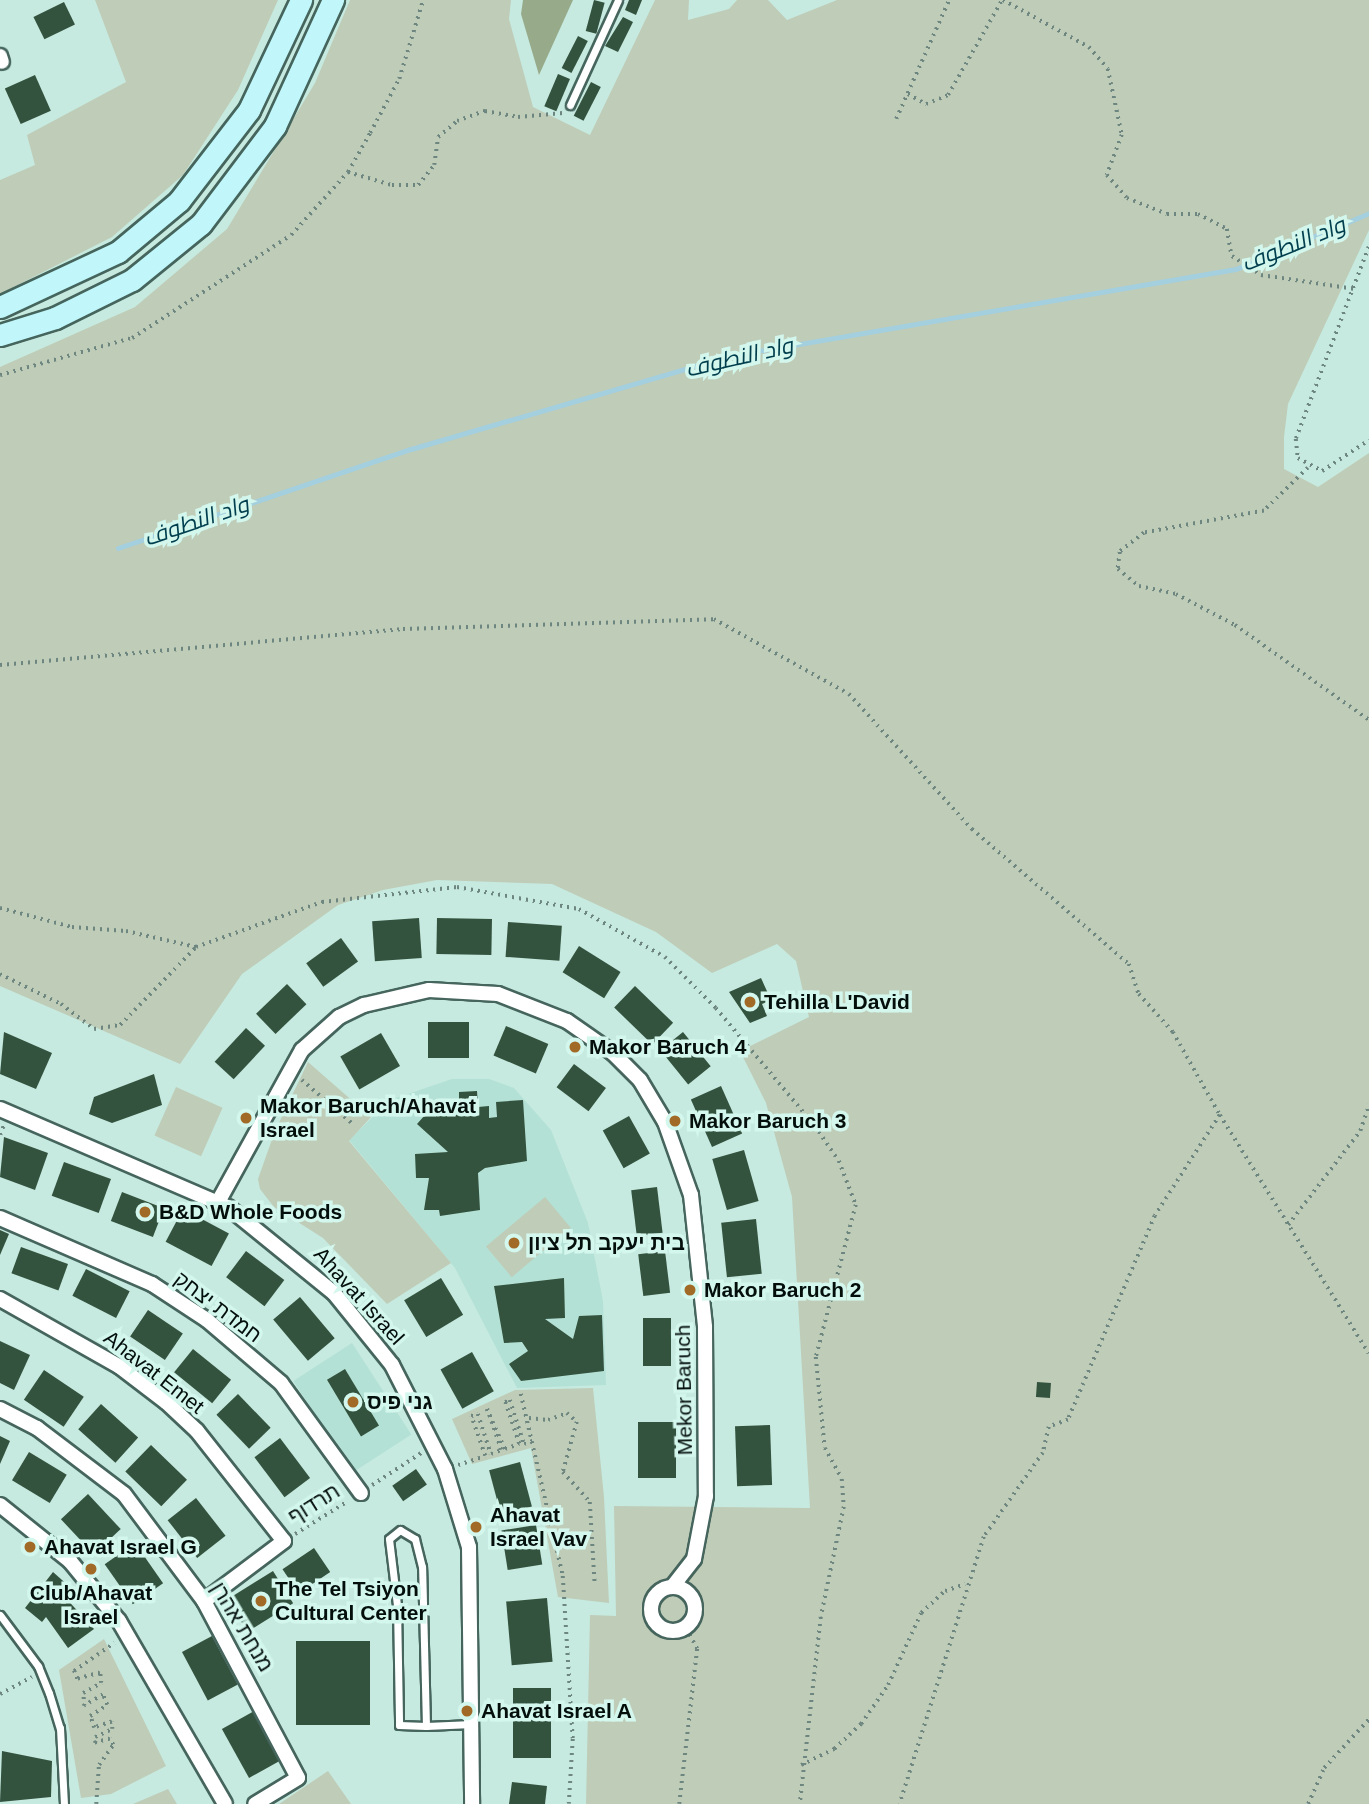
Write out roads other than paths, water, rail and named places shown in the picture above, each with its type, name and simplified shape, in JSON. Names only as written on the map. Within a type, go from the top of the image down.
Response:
[{"type":"street","points":[[0,307],[118,252],[178,201],[249,110],[301,0]]},
{"type":"street","points":[[0,335],[65,313],[132,280],[201,224],[275,126],[333,0]]},
{"type":"street","name":"Mekor Baruch","points":[[218,1202],[289,1069],[330,1024],[364,1005],[394,994],[465,989],[530,1003],[567,1021],[640,1080],[665,1122],[691,1195],[708,1429],[703,1525],[694,1559],[673,1587]]},
{"type":"street","name":"Ahavat Israel","points":[[0,1109],[218,1202],[299,1260],[348,1308],[392,1365],[445,1469],[470,1547],[472,1804]]},
{"type":"street","name":"חמדת יצחק","points":[[0,1218],[152,1284],[206,1320],[281,1383],[360,1493]]},
{"type":"street","name":"Ahavat Emet","points":[[0,1298],[120,1367],[166,1402],[197,1431],[284,1541],[204,1601]]},
{"type":"street","name":"מנחת אהרן","points":[[0,1409],[37,1428],[124,1494],[204,1601],[298,1779],[255,1804]]},
{"type":"street","points":[[0,1505],[70,1561],[127,1634],[225,1804]]},
{"type":"street","points":[[691,1596],[673,1587],[659,1592],[651,1612],[665,1629],[685,1627],[694,1616],[691,1596],[694,1559]]},
{"type":"lane","points":[[570,105],[618,0]]},
{"type":"lane","points":[[426,1726],[422,1567],[415,1539],[400,1530],[388,1539],[397,1605],[400,1725],[426,1726],[473,1724]]},
{"type":"lane","points":[[0,1615],[40,1672],[60,1728],[64,1804]]},
{"type":"waterway","name":"واد النطوف","points":[[118,548],[411,449],[729,356],[1236,269],[1369,213]]},
{"type":"place","name":"Tehilla L'David","points":[[750,1002]]},
{"type":"place","name":"Makor Baruch 4","points":[[575,1047]]},
{"type":"place","name":"Makor Baruch/Ahavat Israel","points":[[246,1118]]},
{"type":"place","name":"Makor Baruch 3","points":[[675,1121]]},
{"type":"place","name":"B&D Whole Foods","points":[[145,1212]]},
{"type":"place","name":"בית יעקב תל ציון","points":[[514,1243]]},
{"type":"place","name":"Makor Baruch 2","points":[[690,1290]]},
{"type":"place","name":"גני פיס","points":[[353,1402]]},
{"type":"place","name":"Ahavat Israel Vav","points":[[476,1527]]},
{"type":"place","name":"Ahavat Israel G","points":[[30,1547]]},
{"type":"place","name":"Club/Ahavat Israel","points":[[91,1569]]},
{"type":"place","name":"The Tel Tsiyon Cultural Center","points":[[261,1601]]},
{"type":"place","name":"Ahavat Israel A","points":[[467,1711]]}]
